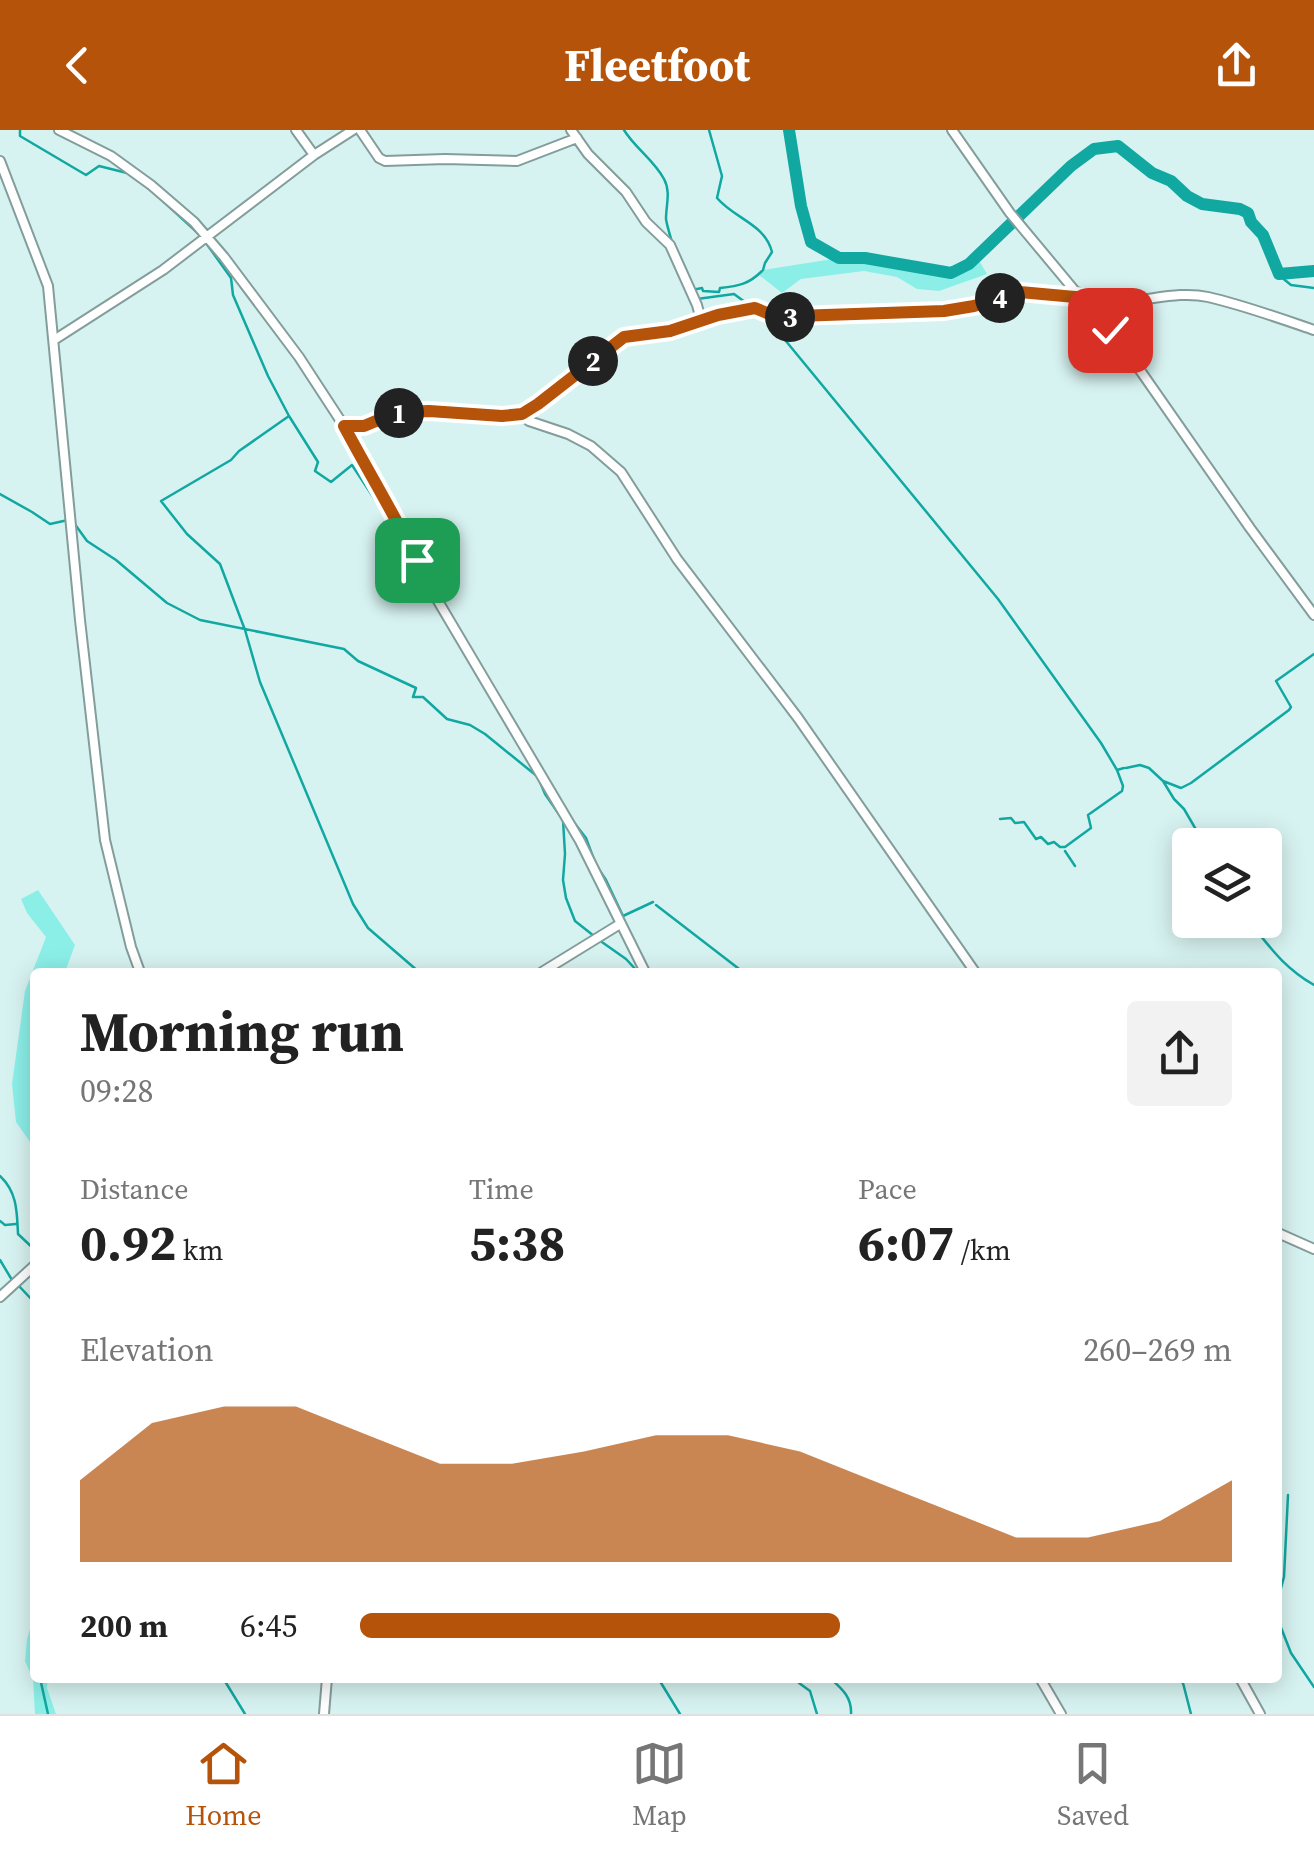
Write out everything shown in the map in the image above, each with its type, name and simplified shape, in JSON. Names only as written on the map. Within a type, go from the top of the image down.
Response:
[{"type":"street","points":[[59,130],[111,156],[162,194],[208,237],[290,345],[344,426],[438,601],[580,841],[643,968]]},
{"type":"street","points":[[296,130],[314,155]]},
{"type":"street","points":[[54,340],[163,270],[314,155],[356,130],[385,162],[444,158],[517,161],[574,134],[626,192],[646,222],[670,245],[701,320]]},
{"type":"street","points":[[952,130],[1010,213],[1075,291],[1086,298],[1314,615]]},
{"type":"street","points":[[0,161],[48,286],[105,840],[139,968]]},
{"type":"street","points":[[344,426],[364,426],[402,412],[522,414],[624,337],[670,331],[755,308],[781,319],[944,311],[1020,292],[1105,302],[1191,295],[1206,296],[1314,330]]},
{"type":"street","points":[[522,414],[529,421],[591,446],[622,472],[677,559],[798,718],[972,968]]},
{"type":"street","points":[[548,968],[620,924]]},
{"type":"street","points":[[1282,1235],[1314,1249]]},
{"type":"street","points":[[0,1298],[30,1270]]},
{"type":"street","points":[[324,1714],[327,1683]]},
{"type":"street","points":[[1043,1683],[1061,1714]]},
{"type":"street","points":[[1243,1683],[1260,1714]]},
{"type":"shaded area","points":[[977,257],[987,274],[939,291],[917,289],[897,277],[864,271],[801,279],[782,293],[759,275],[763,270],[839,258],[865,258],[951,273]]},
{"type":"shaded area","points":[[38,890],[75,945],[66,968],[34,968],[46,937],[21,899]]},
{"type":"shaded area","points":[[30,978],[30,1142],[16,1122],[12,1084]]},
{"type":"shaded area","points":[[30,1629],[30,1672],[25,1661]]},
{"type":"shaded area","points":[[33,1683],[48,1683],[56,1714],[35,1714]]},
{"type":"waterway","points":[[20,130],[20,136],[86,175],[99,166],[127,173],[201,236]]},
{"type":"waterway","points":[[624,130],[666,184],[666,219],[672,242]]},
{"type":"waterway","points":[[709,130],[722,176],[717,198],[763,235],[772,252],[763,270]]},
{"type":"waterway","points":[[789,130],[811,242],[839,258],[865,258],[951,273],[969,264],[1071,166],[1094,149],[1118,146],[1202,204],[1248,213],[1263,235],[1279,274],[1314,271]]},
{"type":"waterway","points":[[206,243],[231,278],[233,295],[268,376],[318,462],[315,471],[331,482],[352,465],[418,571]]},
{"type":"waterway","points":[[692,290],[719,292],[720,288],[748,282],[762,271]]},
{"type":"waterway","points":[[1280,276],[1291,285],[1314,288]]},
{"type":"waterway","points":[[697,299],[734,294],[749,305]]},
{"type":"waterway","points":[[767,318],[998,599],[1117,770],[1124,768]]},
{"type":"waterway","points":[[289,416],[231,460],[161,501],[187,534],[220,564],[260,682],[353,904],[368,928],[414,968]]},
{"type":"waterway","points":[[0,494],[50,524],[68,520]]},
{"type":"waterway","points":[[74,523],[87,541],[167,603],[200,620],[344,649],[358,661],[416,688],[413,697],[423,697],[447,719],[485,734],[538,777],[563,820],[566,898],[575,921],[594,936]]},
{"type":"waterway","points":[[1163,781],[1181,788],[1191,783],[1289,710],[1291,707],[1276,681],[1314,654]]},
{"type":"waterway","points":[[1126,768],[1149,768],[1163,781],[1195,828]]},
{"type":"waterway","points":[[1000,819],[1024,822],[1036,839],[1041,837],[1048,844],[1054,842],[1065,847],[1091,828],[1088,815],[1122,791],[1117,770]]},
{"type":"waterway","points":[[569,816],[586,838],[623,916],[653,902]]},
{"type":"waterway","points":[[1065,851],[1075,866]]},
{"type":"waterway","points":[[656,905],[738,968]]},
{"type":"waterway","points":[[1262,938],[1285,964],[1314,985]]},
{"type":"waterway","points":[[599,940],[634,968]]},
{"type":"waterway","points":[[0,1176],[13,1195],[18,1234],[30,1245]]},
{"type":"waterway","points":[[0,1221],[5,1225],[16,1224]]},
{"type":"waterway","points":[[0,1260],[12,1280]]},
{"type":"waterway","points":[[18,1285],[30,1298]]},
{"type":"waterway","points":[[1282,1584],[1288,1495]]},
{"type":"waterway","points":[[1282,1630],[1291,1653],[1314,1687]]},
{"type":"waterway","points":[[41,1683],[48,1714]]},
{"type":"waterway","points":[[226,1683],[245,1714]]},
{"type":"waterway","points":[[661,1683],[680,1714]]},
{"type":"waterway","points":[[799,1683],[810,1691],[817,1714]]},
{"type":"waterway","points":[[835,1683],[848,1698],[851,1714]]},
{"type":"waterway","points":[[1183,1683],[1191,1714]]},
{"type":"route","points":[[417,560],[344,426],[364,426],[402,412],[522,414],[624,337],[670,331],[755,308],[781,319],[944,311],[1020,292],[1056,294],[1086,298],[1110,330]]}]
